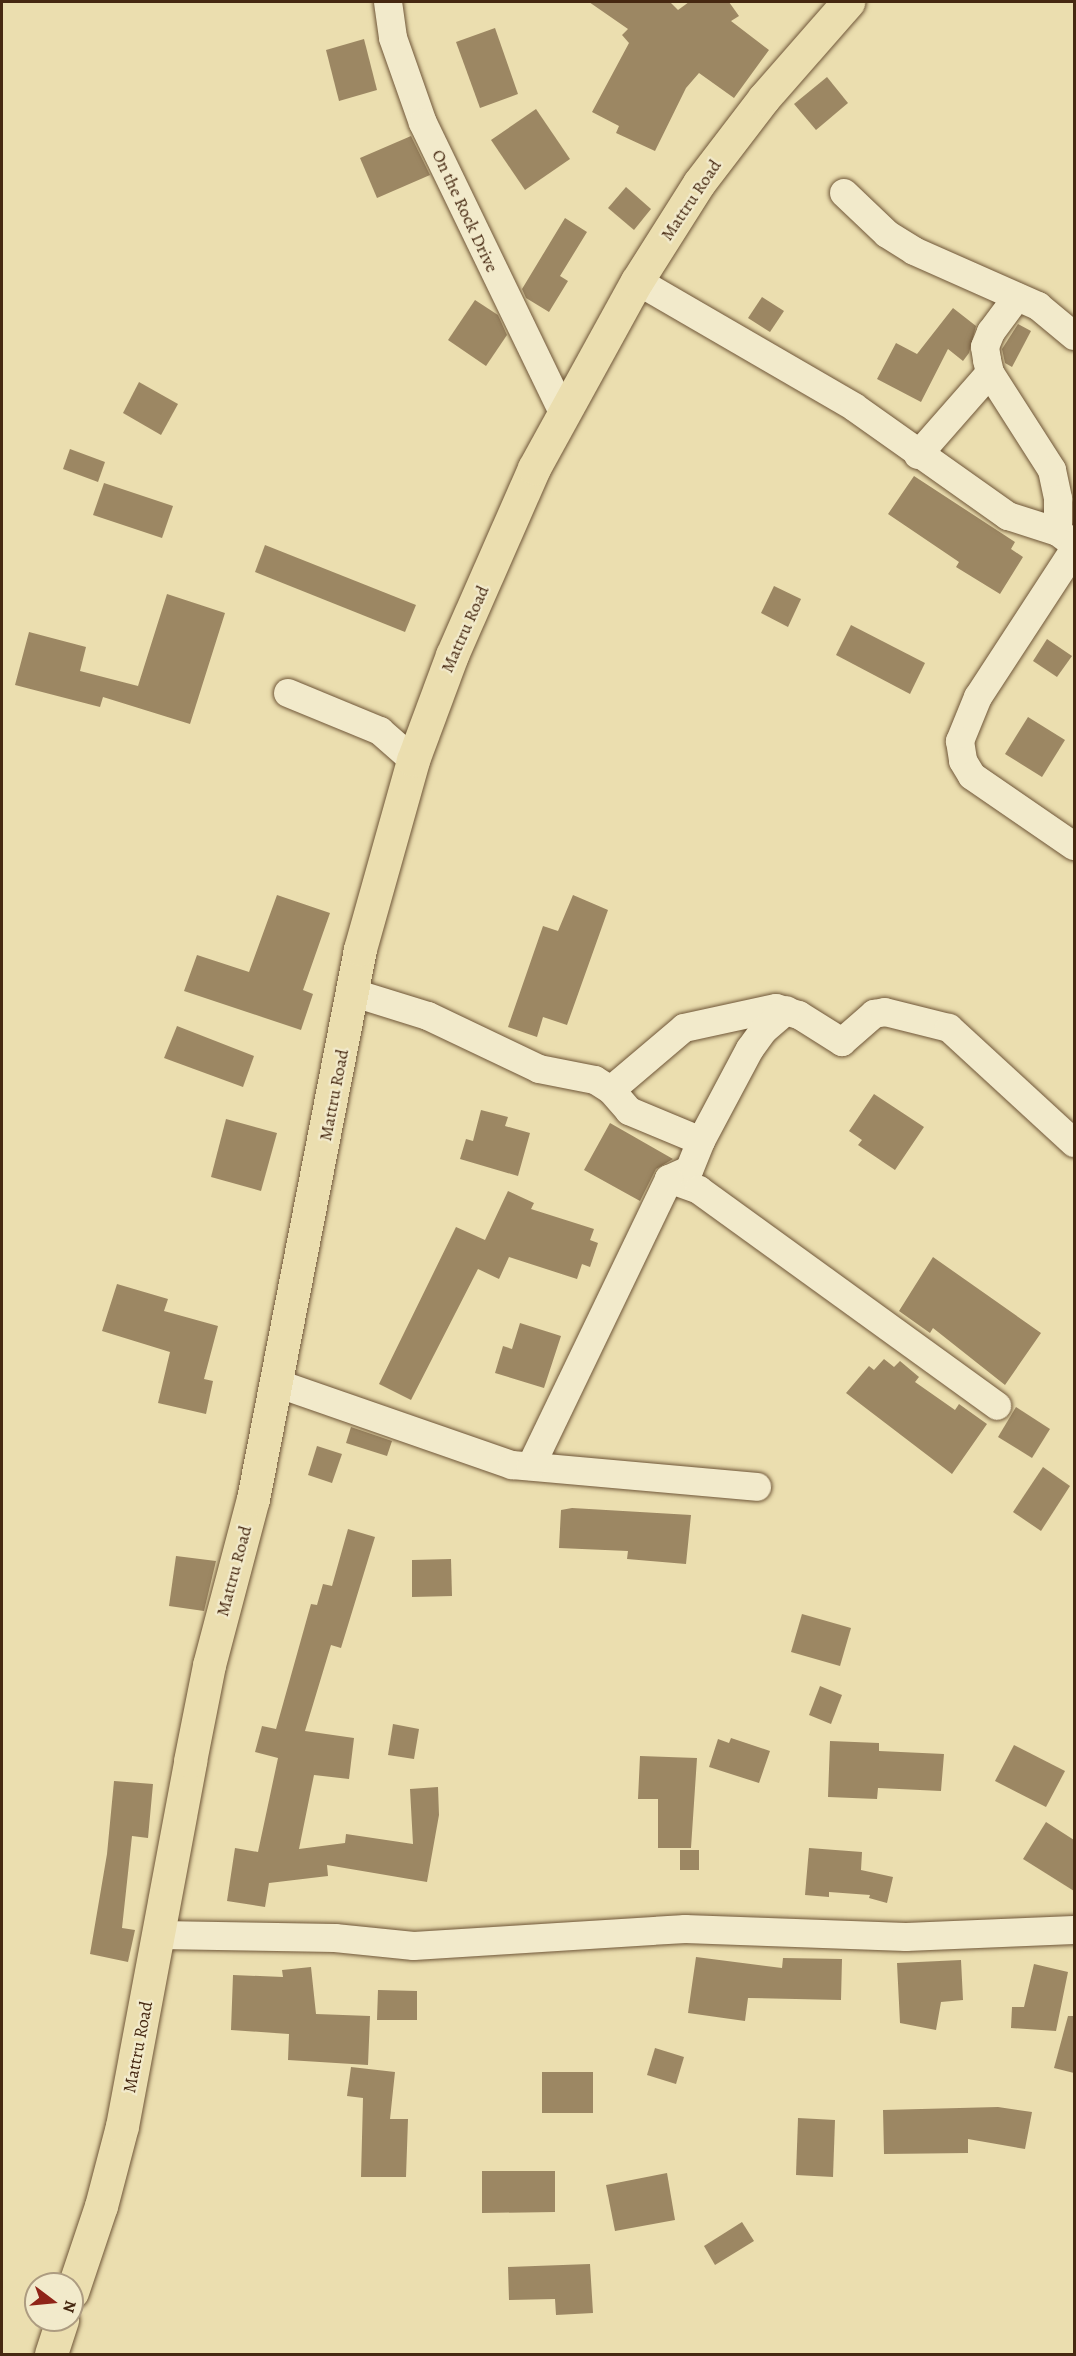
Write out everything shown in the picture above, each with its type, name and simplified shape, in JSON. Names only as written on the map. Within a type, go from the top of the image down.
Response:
[{"type":"main road","name":"Mattru Road","points":[[79,2272],[102,2206],[122,2126],[160,1935],[209,1665],[253,1499],[363,938],[413,760],[452,655],[534,468],[637,281],[699,183],[764,98],[848,2]]},
{"type":"main road","points":[[51,2355],[58,2332]]},
{"type":"street","name":"On the Rock Drive","points":[[388,2],[393,38],[423,123],[563,413]]},
{"type":"street","points":[[844,193],[887,234],[914,251],[1038,306],[1074,336]]},
{"type":"street","points":[[637,281],[854,407],[1008,516],[1069,542]]},
{"type":"street","points":[[1017,297],[1002,312],[985,347],[990,373],[1052,470],[1069,542],[978,697],[960,741],[963,761],[972,776],[1074,846]]},
{"type":"street","points":[[918,454],[990,373]]},
{"type":"street","points":[[288,693],[380,731],[413,760]]},
{"type":"street","points":[[354,993],[428,1016],[539,1069],[595,1080],[611,1090],[629,1111],[700,1141]]},
{"type":"street","points":[[611,1090],[684,1028],[776,1008],[787,1010],[842,1042],[874,1014],[885,1012],[949,1028],[1074,1143]]},
{"type":"street","points":[[531,1466],[669,1179],[689,1170],[700,1141],[750,1049],[764,1030],[787,1010]]},
{"type":"street","points":[[669,1179],[699,1190],[997,1406]]},
{"type":"street","points":[[276,1383],[512,1465],[757,1486]]},
{"type":"street","points":[[160,1935],[335,1938],[414,1946],[685,1929],[906,1937],[1074,1930]]},
{"type":"building","points":[[589,2],[670,2],[678,10],[689,2],[729,2],[739,16],[731,21],[769,50],[734,98],[699,73],[686,88],[655,151],[616,133],[619,126],[592,112],[629,43],[622,35],[628,29]]},
{"type":"building","points":[[495,28],[518,94],[480,108],[456,42]]},
{"type":"building","points":[[364,39],[377,90],[339,101],[326,50]]},
{"type":"building","points":[[827,77],[848,103],[816,130],[794,104]]},
{"type":"building","points":[[536,109],[570,159],[525,190],[491,140]]},
{"type":"building","points":[[411,136],[430,175],[377,198],[360,158]]},
{"type":"building","points":[[626,187],[651,209],[634,230],[608,208]]},
{"type":"building","points":[[565,218],[587,232],[560,276],[568,281],[549,312],[526,298],[522,289]]},
{"type":"building","points":[[762,297],[784,311],[770,332],[748,318]]},
{"type":"building","points":[[475,300],[498,315],[507,335],[486,366],[448,340]]},
{"type":"building","points":[[953,308],[976,326],[969,353],[963,361],[948,349],[921,402],[877,379],[896,343],[917,354]]},
{"type":"building","points":[[1018,324],[1031,331],[1012,367],[1005,363],[1002,349]]},
{"type":"building","points":[[139,382],[178,404],[161,435],[123,413]]},
{"type":"building","points":[[70,449],[105,462],[98,482],[63,469]]},
{"type":"building","points":[[914,476],[1015,542],[1011,549],[1023,557],[1000,594],[956,567],[959,562],[888,514]]},
{"type":"building","points":[[104,483],[173,506],[162,538],[93,515]]},
{"type":"building","points":[[265,545],[416,605],[405,632],[255,572]]},
{"type":"building","points":[[774,586],[801,599],[788,627],[761,613]]},
{"type":"building","points":[[167,594],[225,613],[190,724],[103,697],[100,707],[15,685],[29,632],[86,647],[80,671],[138,686]]},
{"type":"building","points":[[851,625],[925,663],[910,694],[836,655]]},
{"type":"building","points":[[1047,639],[1072,656],[1057,677],[1033,661]]},
{"type":"building","points":[[1028,717],[1065,740],[1042,777],[1005,754]]},
{"type":"building","points":[[277,895],[330,913],[303,990],[313,994],[301,1030],[184,991],[197,955],[249,972]]},
{"type":"building","points":[[573,895],[608,910],[567,1025],[543,1017],[537,1037],[508,1027],[543,926],[558,931]]},
{"type":"building","points":[[177,1026],[254,1056],[243,1087],[164,1058]]},
{"type":"building","points":[[874,1094],[924,1127],[895,1170],[858,1145],[862,1140],[849,1131]]},
{"type":"building","points":[[481,1110],[508,1117],[505,1126],[530,1133],[518,1176],[460,1159],[466,1139],[473,1141]]},
{"type":"building","points":[[226,1119],[277,1133],[261,1191],[211,1177]]},
{"type":"building","points":[[610,1123],[673,1159],[656,1169],[640,1201],[584,1170]]},
{"type":"building","points":[[508,1191],[534,1203],[531,1209],[594,1229],[590,1240],[598,1243],[590,1267],[582,1264],[577,1279],[509,1257],[499,1279],[478,1269],[411,1400],[379,1384],[456,1227],[485,1240]]},
{"type":"building","points":[[933,1257],[1041,1333],[1005,1385],[933,1328],[930,1333],[899,1311]]},
{"type":"building","points":[[117,1284],[168,1299],[164,1311],[218,1326],[204,1379],[213,1381],[206,1414],[158,1403],[170,1352],[102,1331]]},
{"type":"building","points":[[520,1323],[561,1336],[544,1388],[495,1373],[503,1346],[512,1349]]},
{"type":"building","points":[[884,1359],[894,1367],[900,1361],[919,1377],[915,1382],[955,1410],[959,1404],[987,1424],[952,1474],[846,1393],[869,1366],[874,1370]]},
{"type":"building","points":[[1016,1407],[1050,1429],[1032,1458],[998,1437]]},
{"type":"building","points":[[351,1427],[392,1441],[387,1456],[346,1443]]},
{"type":"building","points":[[317,1446],[342,1454],[332,1483],[308,1475]]},
{"type":"building","points":[[1043,1467],[1070,1486],[1041,1531],[1013,1512]]},
{"type":"building","points":[[572,1508],[691,1515],[686,1564],[627,1559],[628,1551],[559,1548],[561,1510]]},
{"type":"building","points":[[348,1529],[375,1537],[341,1648],[331,1645],[305,1731],[354,1738],[349,1779],[314,1775],[299,1849],[345,1843],[346,1834],[413,1844],[410,1789],[438,1787],[439,1815],[427,1882],[327,1865],[328,1876],[269,1883],[265,1907],[227,1901],[235,1848],[258,1852],[278,1758],[255,1752],[262,1726],[276,1729],[311,1604],[317,1605],[323,1584],[332,1586]]},
{"type":"building","points":[[176,1556],[216,1561],[204,1611],[169,1606]]},
{"type":"building","points":[[451,1559],[452,1596],[412,1597],[412,1560]]},
{"type":"building","points":[[802,1614],[851,1628],[840,1666],[791,1652]]},
{"type":"building","points":[[820,1686],[842,1695],[831,1724],[809,1715]]},
{"type":"building","points":[[393,1724],[419,1729],[414,1759],[388,1755]]},
{"type":"building","points":[[731,1738],[770,1751],[759,1783],[709,1767],[718,1739],[729,1743]]},
{"type":"building","points":[[830,1741],[879,1743],[879,1751],[944,1754],[941,1791],[878,1788],[877,1799],[828,1797]]},
{"type":"building","points":[[1014,1745],[1065,1771],[1046,1807],[995,1781]]},
{"type":"building","points":[[640,1756],[697,1758],[691,1848],[658,1848],[658,1799],[638,1799]]},
{"type":"building","points":[[114,1781],[153,1784],[148,1838],[132,1836],[122,1928],[135,1930],[128,1962],[90,1954],[107,1854]]},
{"type":"building","points":[[1046,1822],[1074,1840],[1074,1891],[1023,1859]]},
{"type":"building","points":[[809,1848],[862,1852],[861,1870],[893,1877],[887,1903],[869,1898],[870,1895],[829,1892],[829,1897],[805,1895]]},
{"type":"building","points":[[680,1850],[699,1850],[699,1870],[680,1870]]},
{"type":"building","points":[[696,1957],[782,1968],[783,1958],[842,1959],[841,2000],[748,1998],[745,2021],[688,2013]]},
{"type":"building","points":[[961,1960],[963,2000],[941,2002],[936,2030],[900,2023],[897,1963]]},
{"type":"building","points":[[1034,1964],[1068,1972],[1056,2031],[1011,2028],[1012,2007],[1024,2007]]},
{"type":"building","points":[[311,1967],[316,2014],[370,2016],[368,2065],[288,2060],[289,2034],[231,2030],[233,1975],[283,1977],[282,1970]]},
{"type":"building","points":[[378,1990],[417,1991],[417,2020],[377,2020]]},
{"type":"building","points":[[1068,2016],[1074,2016],[1074,2073],[1054,2068]]},
{"type":"building","points":[[655,2048],[684,2057],[676,2084],[647,2075]]},
{"type":"building","points":[[351,2067],[395,2072],[390,2119],[408,2119],[406,2177],[361,2177],[363,2098],[347,2096]]},
{"type":"building","points":[[542,2072],[593,2072],[593,2113],[542,2113]]},
{"type":"building","points":[[998,2107],[1032,2112],[1025,2149],[968,2139],[968,2153],[884,2154],[883,2110]]},
{"type":"building","points":[[798,2118],[835,2120],[833,2177],[796,2175]]},
{"type":"building","points":[[482,2171],[555,2171],[555,2212],[482,2213]]},
{"type":"building","points":[[667,2173],[675,2220],[615,2231],[606,2185]]},
{"type":"building","points":[[742,2222],[754,2241],[715,2265],[704,2246]]},
{"type":"building","points":[[590,2264],[593,2313],[556,2315],[555,2299],[509,2300],[508,2267]]}]
